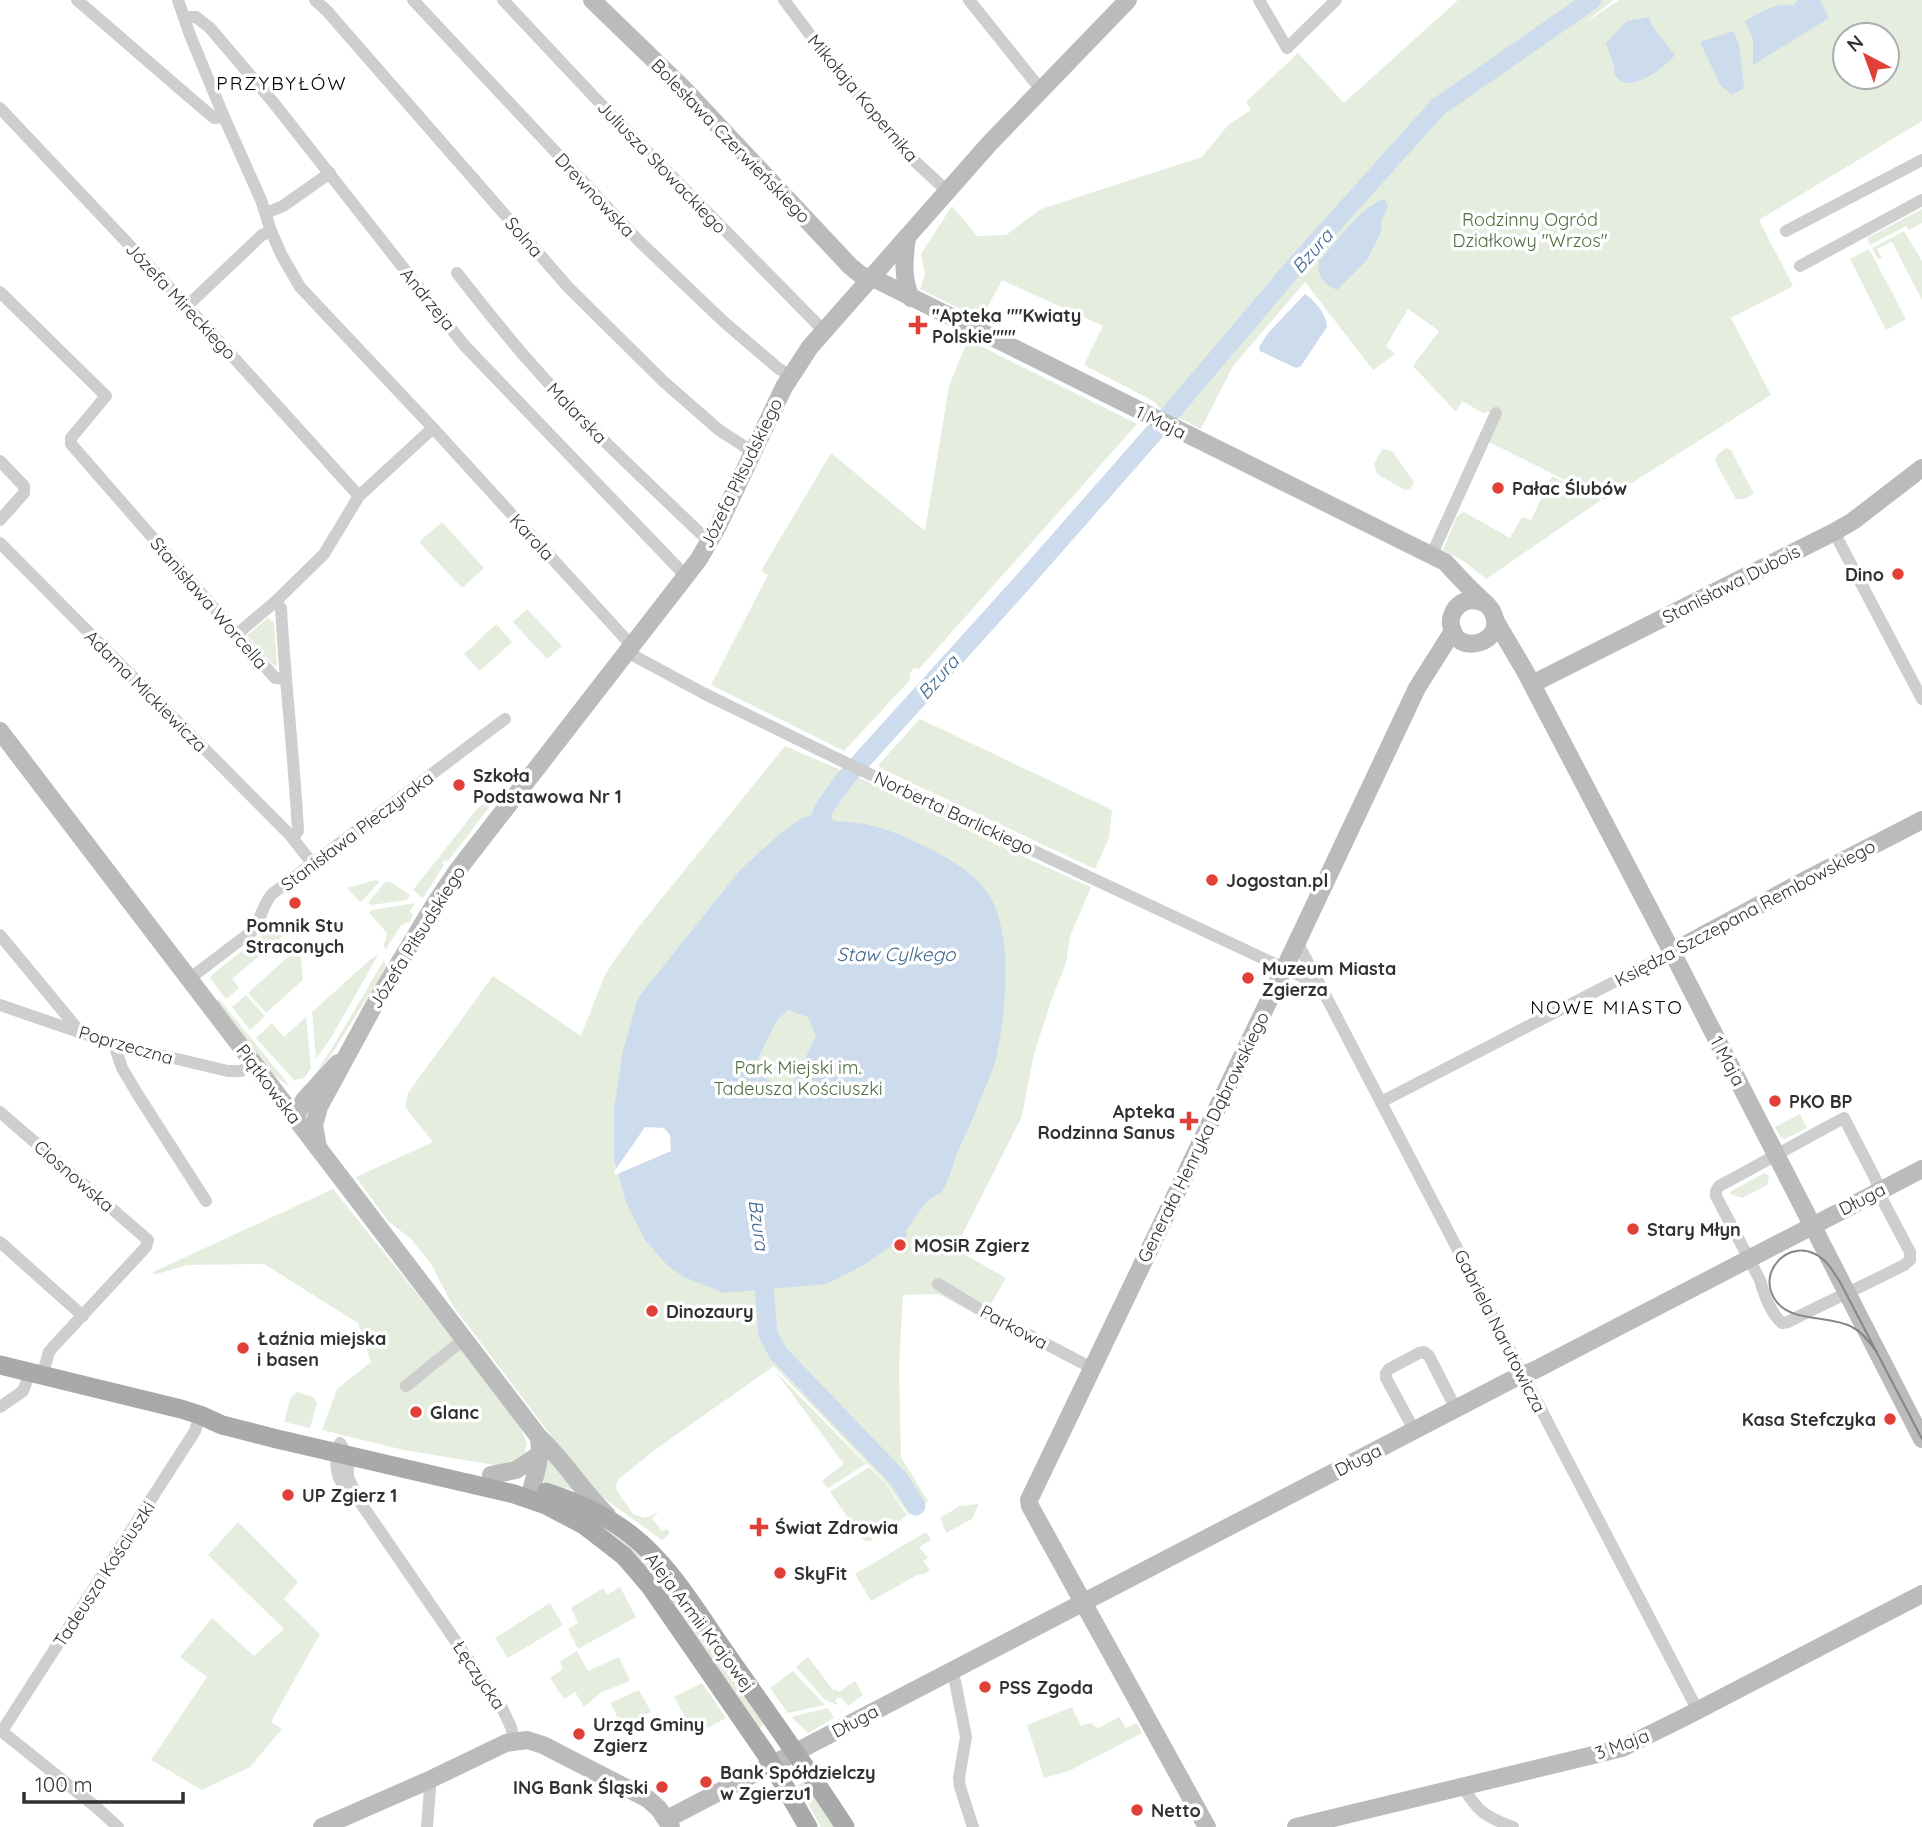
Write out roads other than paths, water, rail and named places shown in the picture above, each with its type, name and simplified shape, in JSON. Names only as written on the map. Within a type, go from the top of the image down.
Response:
[{"type":"main road","points":[[0,1366],[200,1415],[222,1424],[342,1451]]},
{"type":"main road","name":"Aleja Armii Krajowej","points":[[342,1451],[491,1475],[530,1493],[611,1544],[650,1586],[677,1624],[773,1764],[808,1827]]},
{"type":"main road","name":"Aleja Armii Krajowej","points":[[342,1451],[583,1506],[615,1523],[648,1550],[667,1571],[845,1827]]},
{"type":"street","points":[[77,0],[214,117],[224,117]]},
{"type":"street","name":"Karola","points":[[178,0],[271,231],[304,292],[433,428],[629,649]]},
{"type":"street","name":"Solna","points":[[315,0],[568,287],[663,381],[719,430],[753,452]]},
{"type":"street","name":"Drewnowska","points":[[413,0],[639,241],[724,322],[779,369],[791,375]]},
{"type":"street","name":"Juliusza Słowackiego","points":[[503,0],[598,101],[824,331]]},
{"type":"street","name":"Bolesława Czerwieńskiego","points":[[592,0],[682,87],[850,266],[870,278]]},
{"type":"street","name":"Mikołaja Kopernika","points":[[784,0],[906,153],[947,191]]},
{"type":"street","points":[[968,0],[1042,88]]},
{"type":"street","name":"Józefa Piłsudskiego","points":[[319,1107],[349,1050],[457,871],[687,575],[710,540],[791,375],[824,331],[947,191],[1128,0]]},
{"type":"street","points":[[1259,0],[1287,48],[1336,0]]},
{"type":"street","name":"Andrzeja","points":[[184,17],[201,19],[211,28],[330,173],[464,345],[687,575]]},
{"type":"street","name":"Józefa Mireckiego","points":[[0,108],[187,306],[359,496]]},
{"type":"street","points":[[1786,231],[1922,160]]},
{"type":"street","points":[[266,213],[283,206],[330,173]]},
{"type":"street","points":[[1800,266],[1922,200]]},
{"type":"street","points":[[187,306],[262,235],[271,231]]},
{"type":"street","points":[[907,237],[904,273],[911,298]]},
{"type":"street","name":"Malarska","points":[[457,273],[560,396],[646,482],[710,540]]},
{"type":"street","name":"1 Maja","points":[[870,278],[1445,562],[1475,602]]},
{"type":"street","name":"Stanisława Worcella","points":[[0,292],[106,396],[71,438],[71,444],[275,678],[285,679],[298,831],[293,838]]},
{"type":"street","points":[[1431,556],[1496,413]]},
{"type":"street","points":[[237,634],[275,602],[324,554],[359,496],[433,428]]},
{"type":"street","points":[[0,461],[24,486],[24,493],[0,520]]},
{"type":"street","name":"Stanisława Dubois","points":[[1532,684],[1834,532],[1853,521],[1922,468]]},
{"type":"street","points":[[1834,532],[1922,699]]},
{"type":"street","name":"Adama Mickiewicza","points":[[0,543],[293,838],[312,863]]},
{"type":"street","points":[[275,602],[281,608],[285,679]]},
{"type":"street","points":[[1475,602],[1492,610],[1495,620],[1494,628],[1487,639],[1482,643],[1469,644],[1456,635],[1451,622],[1458,606],[1475,602]]},
{"type":"street","name":"1 Maja","points":[[1495,620],[1532,684],[1672,952],[1922,1439]]},
{"type":"street","name":"Generała Henryka Dąbrowskiego","points":[[1083,1603],[1028,1500],[1285,969],[1417,688],[1428,669],[1456,635]]},
{"type":"street","name":"1 Maja","points":[[1487,639],[1532,684]]},
{"type":"street","name":"Norberta Barlickiego","points":[[629,649],[705,694],[1285,969]]},
{"type":"street","name":"Stanisława Pieczyraka","points":[[189,979],[251,932],[269,898],[505,719]]},
{"type":"street","name":"Piątkowska","points":[[0,731],[464,1339],[539,1445],[551,1448],[589,1497],[615,1523]]},
{"type":"street","name":"Księdza Szczepana Rembowskiego","points":[[1381,1102],[1922,820]]},
{"type":"street","points":[[0,935],[81,1033]]},
{"type":"street","name":"Gabriela Narutowicza","points":[[1297,942],[1698,1711]]},
{"type":"street","points":[[1285,969],[1320,985]]},
{"type":"street","name":"Poprzeczna","points":[[0,1005],[114,1044],[228,1071],[241,1071],[254,1064]]},
{"type":"street","points":[[114,1044],[122,1068],[206,1201]]},
{"type":"street","name":"Józefa Piłsudskiego","points":[[295,1118],[299,1107],[312,1090],[349,1050]]},
{"type":"street","points":[[272,1088],[297,1092],[312,1090]]},
{"type":"street","points":[[295,1118],[309,1115],[319,1107]]},
{"type":"street","points":[[318,1148],[314,1125],[319,1107]]},
{"type":"street","name":"Ciosnowska","points":[[0,1112],[148,1240],[146,1247],[83,1316]]},
{"type":"street","points":[[1844,1118],[1910,1252],[1910,1260],[1782,1323],[1777,1319],[1716,1196],[1719,1186],[1777,1155],[1844,1118]]},
{"type":"street","name":"Długa","points":[[669,1823],[773,1764],[1922,1168]]},
{"type":"street","points":[[0,1242],[83,1316],[54,1346],[46,1363],[23,1391],[0,1408]]},
{"type":"street","name":"Parkowa","points":[[939,1284],[981,1310],[1091,1368]]},
{"type":"street","points":[[407,1386],[464,1339]]},
{"type":"street","points":[[1415,1430],[1386,1378],[1386,1373],[1419,1353],[1424,1352],[1429,1356],[1455,1409]]},
{"type":"street","name":"Tadeusza Kościuszki","points":[[1,1730],[195,1431],[200,1415]]},
{"type":"street","points":[[491,1475],[516,1470],[539,1445]]},
{"type":"street","points":[[530,1493],[539,1445]]},
{"type":"street","name":"Łęczycka","points":[[342,1451],[335,1468],[339,1480],[349,1495],[360,1502],[503,1710],[514,1741]]},
{"type":"street","name":"3 Maja","points":[[1296,1827],[1622,1748],[1922,1594]]},
{"type":"street","points":[[1083,1603],[1207,1827]]},
{"type":"street","points":[[951,1672],[965,1737],[960,1787],[973,1827]]},
{"type":"street","points":[[1,1730],[118,1827]]},
{"type":"street","points":[[323,1827],[499,1746],[527,1740],[535,1741],[641,1795],[654,1804],[669,1823]]},
{"type":"street","points":[[427,1781],[430,1788],[427,1827]]},
{"type":"street","points":[[1463,1787],[1474,1804],[1491,1819],[1513,1827]]},
{"type":"water","points":[[1797,0],[1820,0],[1829,18],[1753,65],[1753,40],[1745,21],[1775,6],[1792,6]]},
{"type":"water","points":[[1649,17],[1653,27],[1675,55],[1644,79],[1623,82],[1614,74],[1606,43],[1627,21]]},
{"type":"water","points":[[1733,31],[1739,44],[1744,88],[1732,95],[1721,86],[1700,42]]},
{"type":"water","points":[[1385,199],[1388,206],[1381,222],[1382,230],[1367,260],[1337,290],[1332,288],[1320,275],[1319,261],[1369,207]]},
{"type":"water","points":[[1305,294],[1320,309],[1327,327],[1301,366],[1296,368],[1260,351],[1259,347],[1268,333]]},
{"type":"water","name":"Staw Cylkego","points":[[818,808],[824,808],[834,821],[878,827],[898,834],[955,863],[985,889],[1001,925],[1006,970],[997,1055],[946,1183],[940,1193],[920,1210],[905,1232],[908,1234],[903,1241],[899,1238],[864,1265],[827,1284],[724,1293],[684,1277],[667,1265],[645,1240],[626,1203],[614,1159],[614,1109],[623,1051],[638,998],[740,870],[781,833]],"holes":[[[788,1010],[808,1017],[816,1036],[792,1084],[781,1086],[759,1075],[758,1058],[777,1020]]]},
{"type":"waterway","name":"Bzura","points":[[815,833],[824,808],[845,779],[1022,583],[1296,265],[1438,107],[1592,0]]},
{"type":"waterway","name":"Bzura","points":[[762,1262],[768,1334],[778,1353],[899,1479],[916,1506]]},
{"type":"tram line","points":[[1875,1350],[1865,1337],[1852,1327],[1799,1315],[1781,1306],[1770,1288],[1770,1278],[1778,1261],[1795,1251],[1805,1251],[1819,1256],[1829,1266],[1840,1282],[1922,1439]]},
{"type":"place","name":"\"Apteka \"\"Kwiaty Polskie\"\"\"","points":[[918,325]]},
{"type":"place","name":"Pałac Ślubów","points":[[1498,488]]},
{"type":"place","name":"Dino","points":[[1898,574]]},
{"type":"place","name":"Szkoła Podstawowa Nr 1","points":[[459,785]]},
{"type":"place","name":"Jogostan.pl","points":[[1212,880]]},
{"type":"place","name":"Pomnik Stu Straconych","points":[[295,903]]},
{"type":"place","name":"Muzeum Miasta Zgierza","points":[[1248,978]]},
{"type":"place","name":"PKO BP","points":[[1775,1101]]},
{"type":"place","name":"Apteka Rodzinna Sanus","points":[[1189,1121]]},
{"type":"place","name":"Stary Młyn","points":[[1633,1229]]},
{"type":"place","name":"MOSiR Zgierz","points":[[900,1245]]},
{"type":"place","name":"Dinozaury","points":[[652,1311]]},
{"type":"place","name":"Łaźnia miejska i basen","points":[[243,1348]]},
{"type":"place","name":"Glanc","points":[[416,1412]]},
{"type":"place","name":"Kasa Stefczyka","points":[[1890,1419]]},
{"type":"place","name":"UP Zgierz 1","points":[[288,1495]]},
{"type":"place","name":"Świat Zdrowia","points":[[759,1527]]},
{"type":"place","name":"SkyFit","points":[[780,1573]]},
{"type":"place","name":"PSS Zgoda","points":[[985,1687]]},
{"type":"place","name":"Urząd Gminy Zgierz","points":[[579,1734]]},
{"type":"place","name":"Bank Spółdzielczy w Zgierzu1","points":[[706,1782]]},
{"type":"place","name":"ING Bank Śląski","points":[[662,1787]]},
{"type":"place","name":"Netto","points":[[1137,1810]]},
{"type":"district","name":"PRZYBYŁÓW","points":[[282,83]]},
{"type":"district","name":"NOWE MIASTO","points":[[1607,1007]]},
{"type":"park label","name":"Rodzinny Ogród Działkowy \"Wrzos\"","points":[[1530,229]]},
{"type":"park label","name":"Park Miejski im. Tadeusza Kościuszki","points":[[798,1077]]}]
